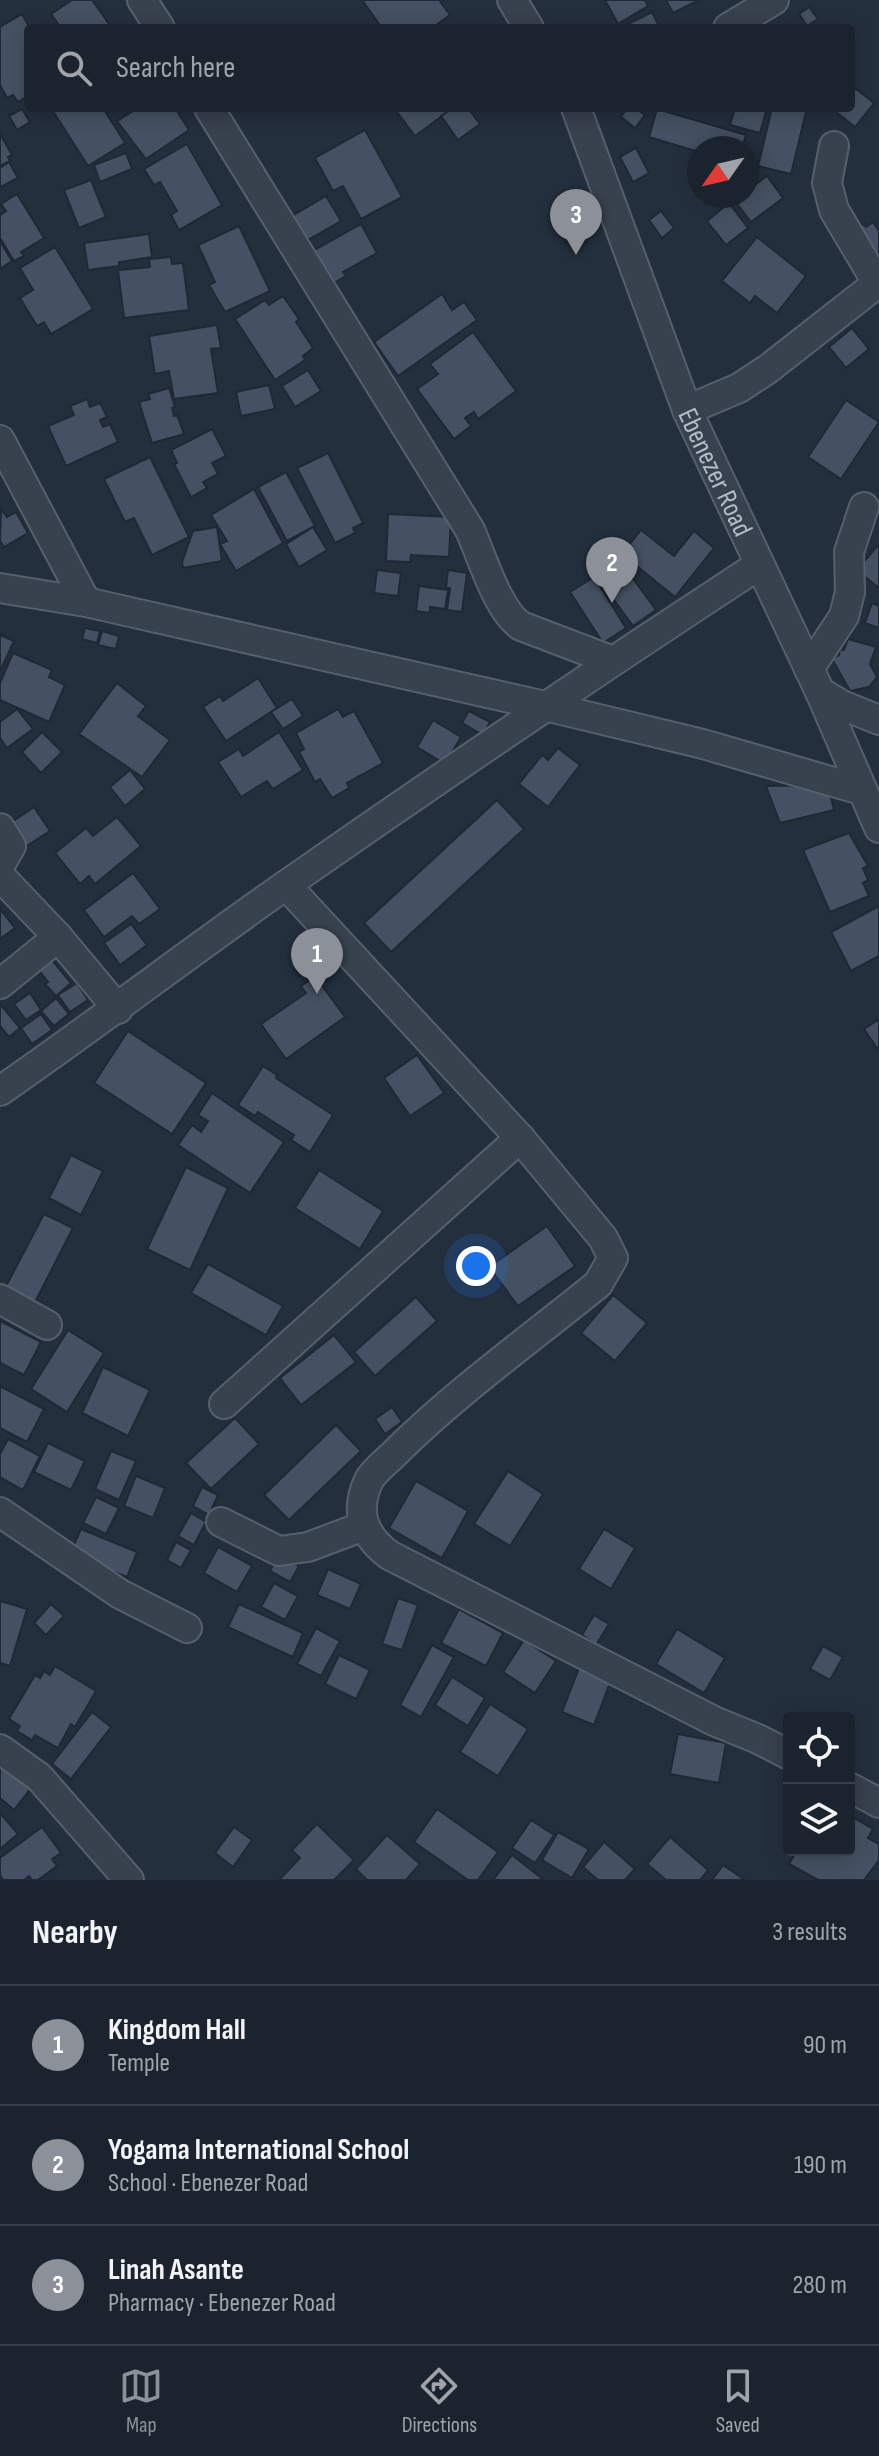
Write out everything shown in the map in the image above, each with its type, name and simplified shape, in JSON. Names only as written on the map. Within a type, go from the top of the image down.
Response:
[{"type":"street","points":[[142,0],[157,24]]},
{"type":"street","points":[[512,0],[527,24]]},
{"type":"street","points":[[735,24],[774,0]]},
{"type":"street","points":[[211,112],[470,530],[501,605],[511,619],[521,626],[613,661]]},
{"type":"street","name":"Ebenezer Road","points":[[584,112],[687,410],[879,828]]},
{"type":"street","points":[[687,410],[739,388],[758,376],[878,284],[834,210],[827,183],[834,146]]},
{"type":"street","points":[[0,440],[86,602]]},
{"type":"street","points":[[864,507],[849,552],[850,592],[844,616],[814,681],[842,705],[879,720]]},
{"type":"street","points":[[0,1091],[118,1009],[286,885],[545,706],[759,565]]},
{"type":"street","points":[[0,588],[86,602],[545,706],[703,744],[861,790]]},
{"type":"street","points":[[0,828],[11,846],[0,865]]},
{"type":"street","points":[[0,876],[58,937],[118,1009]]},
{"type":"street","points":[[286,885],[520,1138],[603,1238],[613,1258],[598,1284],[413,1435],[370,1478],[362,1504],[364,1526],[373,1542],[389,1555],[714,1721],[783,1752]]},
{"type":"street","points":[[0,984],[58,937]]},
{"type":"street","points":[[224,1404],[520,1138]]},
{"type":"street","points":[[0,1299],[47,1325]]},
{"type":"street","points":[[0,1512],[120,1594],[187,1628]]},
{"type":"street","points":[[221,1522],[279,1551],[308,1547],[364,1526]]},
{"type":"street","points":[[0,1749],[39,1777],[129,1880]]},
{"type":"street","points":[[855,1790],[879,1803]]},
{"type":"building","points":[[72,0],[92,0],[109,24],[58,24],[51,14]]},
{"type":"building","points":[[362,0],[439,0],[450,15],[438,24],[379,24]]},
{"type":"building","points":[[605,0],[645,0],[648,6],[618,24]]},
{"type":"building","points":[[666,0],[699,0],[673,13]]},
{"type":"building","points":[[809,7],[818,19],[806,24],[799,14]]},
{"type":"building","points":[[652,12],[658,24],[628,24]]},
{"type":"building","points":[[22,14],[28,24],[24,24],[24,98],[18,102],[13,95],[7,98],[0,85],[0,27]]},
{"type":"building","points":[[855,88],[874,103],[855,127],[836,112],[855,112]]},
{"type":"building","points":[[22,109],[30,122],[17,130],[9,116]]},
{"type":"building","points":[[54,112],[106,112],[125,143],[88,166]]},
{"type":"building","points":[[132,112],[178,112],[189,130],[146,159],[117,121]]},
{"type":"building","points":[[397,112],[448,112],[415,136]]},
{"type":"building","points":[[447,112],[471,112],[480,124],[458,140],[441,116]]},
{"type":"building","points":[[624,112],[645,115],[635,128],[621,117]]},
{"type":"building","points":[[656,112],[667,112],[746,135],[687,136],[687,148],[649,137]]},
{"type":"building","points":[[734,112],[766,112],[760,133],[730,125]]},
{"type":"building","points":[[771,112],[806,112],[791,174],[759,166]]},
{"type":"building","points":[[365,130],[402,197],[361,219],[343,186],[333,191],[315,158]]},
{"type":"building","points":[[0,134],[12,155],[8,157],[10,161],[0,166]]},
{"type":"building","points":[[187,144],[222,205],[179,230],[171,215],[177,211],[160,182],[154,185],[144,169]]},
{"type":"building","points":[[636,148],[649,173],[633,182],[620,157]]},
{"type":"building","points":[[126,153],[132,169],[100,182],[94,165]]},
{"type":"building","points":[[9,162],[18,178],[0,187],[0,168]]},
{"type":"building","points":[[767,176],[783,198],[751,222],[740,208],[759,208],[759,182]]},
{"type":"building","points":[[91,180],[106,217],[79,228],[64,190]]},
{"type":"building","points":[[17,194],[44,238],[21,252],[24,256],[14,261],[0,238],[0,215],[6,211],[1,204]]},
{"type":"building","points":[[326,196],[341,221],[306,241],[292,216]]},
{"type":"building","points":[[723,208],[733,208],[748,228],[726,245],[707,221]]},
{"type":"building","points":[[661,211],[674,228],[662,238],[649,220]]},
{"type":"building","points":[[873,222],[879,231],[879,256],[858,228]]},
{"type":"building","points":[[361,224],[377,253],[343,272],[346,276],[332,284],[313,251]]},
{"type":"building","points":[[239,226],[270,291],[225,312],[209,285],[215,282],[198,245]]},
{"type":"building","points":[[149,234],[152,257],[88,270],[84,243]]},
{"type":"building","points":[[757,237],[806,276],[777,313],[755,296],[750,303],[722,281]]},
{"type":"building","points":[[0,241],[12,261],[0,269]]},
{"type":"building","points":[[55,247],[93,309],[51,334],[44,322],[37,326],[20,298],[33,290],[20,268]]},
{"type":"building","points":[[171,257],[172,264],[183,263],[189,310],[124,318],[118,270],[150,267],[149,259]]},
{"type":"building","points":[[442,294],[452,310],[464,302],[477,320],[398,376],[374,342]]},
{"type":"building","points":[[283,296],[313,348],[303,356],[305,360],[275,380],[235,319],[265,300],[269,305]]},
{"type":"building","points":[[217,325],[221,348],[211,349],[218,393],[174,399],[169,371],[155,374],[149,336]]},
{"type":"building","points":[[852,328],[869,349],[846,368],[829,347]]},
{"type":"building","points":[[473,332],[516,391],[478,419],[474,412],[465,418],[471,426],[454,439],[417,389],[438,374],[430,364]]},
{"type":"building","points":[[308,370],[321,391],[295,407],[282,386]]},
{"type":"building","points":[[269,385],[275,409],[241,416],[236,392]]},
{"type":"building","points":[[169,388],[175,407],[172,408],[174,416],[177,415],[184,434],[152,443],[139,402],[150,399],[148,394]]},
{"type":"building","points":[[87,399],[90,407],[100,403],[107,417],[100,420],[103,427],[110,424],[118,442],[66,466],[48,426],[74,415],[70,406]]},
{"type":"building","points":[[846,400],[879,422],[841,479],[808,457]]},
{"type":"building","points":[[212,429],[226,456],[212,463],[218,474],[203,482],[207,488],[191,497],[174,464],[177,463],[171,450]]},
{"type":"building","points":[[328,453],[363,523],[353,528],[355,533],[335,543],[297,468]]},
{"type":"building","points":[[150,457],[189,537],[152,555],[134,518],[125,522],[104,479]]},
{"type":"building","points":[[286,472],[315,526],[287,541],[258,487]]},
{"type":"building","points":[[254,489],[283,543],[236,571],[220,544],[227,541],[211,515]]},
{"type":"building","points":[[1,509],[7,517],[16,512],[28,533],[4,547],[0,541]]},
{"type":"building","points":[[388,514],[451,517],[449,557],[411,555],[410,562],[386,561]]},
{"type":"building","points":[[217,527],[222,561],[183,568],[182,562],[193,531]]},
{"type":"building","points":[[313,527],[327,550],[299,567],[286,544]]},
{"type":"building","points":[[641,530],[674,556],[694,531],[714,548],[675,597],[622,554]]},
{"type":"building","points":[[879,544],[879,588],[857,570]]},
{"type":"building","points":[[618,558],[656,610],[633,626],[595,574]]},
{"type":"building","points":[[377,570],[401,573],[398,596],[374,593]]},
{"type":"building","points":[[448,570],[467,573],[462,612],[447,610],[450,588],[446,588]]},
{"type":"building","points":[[594,577],[626,628],[603,643],[570,592]]},
{"type":"building","points":[[419,586],[448,590],[445,609],[430,607],[430,613],[416,611]]},
{"type":"building","points":[[872,603],[879,606],[879,628],[865,623]]},
{"type":"building","points":[[85,628],[100,631],[97,643],[82,639]]},
{"type":"building","points":[[102,631],[119,636],[116,649],[98,645]]},
{"type":"building","points":[[0,635],[14,641],[0,671]]},
{"type":"building","points":[[848,639],[876,647],[870,664],[877,677],[869,687],[850,691],[832,659],[839,655],[840,649],[844,650]]},
{"type":"building","points":[[13,653],[52,670],[49,677],[65,685],[49,722],[0,700],[0,683]]},
{"type":"building","points":[[258,678],[277,708],[226,741],[203,707],[220,696],[223,701]]},
{"type":"building","points":[[117,683],[146,706],[138,716],[170,740],[142,777],[79,734]]},
{"type":"building","points":[[292,699],[303,716],[283,729],[271,712]]},
{"type":"building","points":[[17,709],[33,729],[7,748],[0,738],[0,722]]},
{"type":"building","points":[[338,709],[343,717],[354,711],[383,763],[347,783],[349,788],[332,798],[320,779],[315,782],[299,752],[304,749],[296,733]]},
{"type":"building","points":[[469,711],[490,722],[483,735],[462,723]]},
{"type":"building","points":[[433,720],[461,737],[445,764],[417,747]]},
{"type":"building","points":[[42,732],[62,752],[41,773],[22,752]]},
{"type":"building","points":[[279,732],[303,770],[273,789],[267,781],[241,797],[218,762],[239,749],[243,756]]},
{"type":"building","points":[[558,748],[580,765],[548,807],[519,784],[542,755],[548,760]]},
{"type":"building","points":[[130,770],[145,789],[125,806],[110,787]]},
{"type":"building","points":[[828,785],[834,810],[780,823],[766,786]]},
{"type":"building","points":[[497,800],[524,829],[391,952],[364,923]]},
{"type":"building","points":[[34,807],[50,831],[22,849],[6,826]]},
{"type":"building","points":[[117,817],[141,846],[95,884],[89,876],[80,884],[55,853],[86,828],[93,836]]},
{"type":"building","points":[[849,833],[868,866],[863,868],[868,880],[863,883],[869,896],[830,912],[803,850]]},
{"type":"building","points":[[133,873],[160,909],[139,924],[132,916],[104,937],[84,910]]},
{"type":"building","points":[[879,906],[879,956],[851,971],[831,932]]},
{"type":"building","points":[[0,909],[15,928],[0,939]]},
{"type":"building","points":[[131,924],[147,945],[120,965],[104,943]]},
{"type":"building","points":[[47,954],[71,983],[56,996],[34,964]]},
{"type":"building","points":[[315,976],[345,1017],[286,1059],[261,1024],[306,993],[301,986]]},
{"type":"building","points":[[77,983],[88,1000],[70,1012],[58,995]]},
{"type":"building","points":[[30,993],[41,1010],[26,1020],[14,1004]]},
{"type":"building","points":[[56,998],[69,1014],[54,1026],[41,1011]]},
{"type":"building","points":[[0,1004],[20,1028],[9,1037],[0,1026]]},
{"type":"building","points":[[41,1014],[52,1030],[32,1044],[21,1028]]},
{"type":"building","points":[[879,1021],[879,1051],[864,1029]]},
{"type":"building","points":[[128,1031],[206,1083],[172,1134],[94,1083]]},
{"type":"building","points":[[417,1055],[444,1093],[410,1116],[384,1078]]},
{"type":"building","points":[[263,1066],[333,1115],[310,1152],[291,1140],[294,1135],[258,1112],[255,1116],[238,1105]]},
{"type":"building","points":[[212,1093],[284,1142],[250,1193],[178,1145],[192,1125],[201,1132],[208,1121],[198,1115]]},
{"type":"building","points":[[71,1155],[103,1171],[81,1215],[49,1198]]},
{"type":"building","points":[[186,1167],[228,1188],[190,1270],[147,1249]]},
{"type":"building","points":[[319,1170],[383,1211],[360,1249],[295,1208]]},
{"type":"building","points":[[44,1214],[73,1228],[34,1304],[5,1288]]},
{"type":"building","points":[[547,1226],[575,1266],[518,1306],[489,1267]]},
{"type":"building","points":[[208,1264],[283,1306],[266,1335],[191,1293]]},
{"type":"building","points":[[613,1295],[647,1323],[615,1361],[581,1333]]},
{"type":"building","points":[[416,1297],[437,1321],[375,1376],[354,1352]]},
{"type":"building","points":[[0,1321],[41,1342],[24,1375],[0,1363]]},
{"type":"building","points":[[68,1330],[104,1353],[67,1412],[31,1389]]},
{"type":"building","points":[[334,1335],[356,1362],[301,1405],[280,1378]]},
{"type":"building","points":[[103,1367],[150,1390],[128,1436],[82,1413]]},
{"type":"building","points":[[0,1386],[44,1409],[27,1442],[0,1428]]},
{"type":"building","points":[[392,1407],[402,1422],[385,1434],[375,1419]]},
{"type":"building","points":[[235,1418],[259,1444],[211,1489],[186,1463]]},
{"type":"building","points":[[336,1425],[361,1451],[289,1520],[264,1495]]},
{"type":"building","points":[[8,1439],[40,1456],[23,1490],[0,1477],[0,1454]]},
{"type":"building","points":[[48,1443],[85,1461],[71,1490],[34,1472]]},
{"type":"building","points":[[111,1451],[136,1461],[119,1500],[95,1489]]},
{"type":"building","points":[[508,1471],[543,1494],[510,1546],[474,1524]]},
{"type":"building","points":[[136,1476],[165,1488],[153,1518],[124,1506]]},
{"type":"building","points":[[416,1481],[468,1511],[442,1558],[389,1528]]},
{"type":"building","points":[[202,1487],[218,1495],[209,1515],[193,1506]]},
{"type":"building","points":[[96,1497],[119,1508],[106,1534],[83,1523]]},
{"type":"building","points":[[191,1513],[206,1522],[194,1545],[178,1536]]},
{"type":"building","points":[[81,1529],[137,1552],[127,1577],[70,1554]]},
{"type":"building","points":[[604,1529],[635,1548],[611,1589],[579,1569]]},
{"type":"building","points":[[176,1542],[191,1550],[181,1568],[167,1560]]},
{"type":"building","points":[[218,1547],[252,1566],[237,1592],[204,1573]]},
{"type":"building","points":[[278,1555],[299,1566],[290,1582],[270,1571]]},
{"type":"building","points":[[328,1569],[361,1584],[350,1609],[317,1595]]},
{"type":"building","points":[[274,1583],[298,1596],[285,1620],[261,1607]]},
{"type":"building","points":[[398,1598],[418,1605],[402,1650],[382,1644]]},
{"type":"building","points":[[0,1601],[27,1609],[10,1666],[0,1663]]},
{"type":"building","points":[[51,1604],[64,1616],[46,1635],[34,1623]]},
{"type":"building","points":[[239,1604],[303,1633],[293,1657],[228,1627]]},
{"type":"building","points":[[459,1609],[503,1633],[486,1666],[441,1643]]},
{"type":"building","points":[[594,1615],[609,1624],[596,1645],[582,1635]]},
{"type":"building","points":[[316,1628],[340,1641],[321,1676],[297,1664]]},
{"type":"building","points":[[677,1629],[725,1658],[704,1693],[656,1664]]},
{"type":"building","points":[[524,1640],[556,1661],[535,1693],[503,1672]]},
{"type":"building","points":[[432,1645],[454,1657],[421,1717],[400,1705]]},
{"type":"building","points":[[823,1646],[843,1657],[830,1680],[810,1669]]},
{"type":"building","points":[[339,1655],[370,1670],[356,1699],[325,1684]]},
{"type":"building","points":[[55,1666],[96,1691],[75,1727],[71,1724],[58,1748],[35,1735],[32,1740],[17,1731],[20,1726],[9,1719],[35,1675],[40,1678],[44,1671],[50,1675]]},
{"type":"building","points":[[579,1668],[611,1680],[594,1725],[562,1712]]},
{"type":"building","points":[[452,1677],[485,1698],[468,1726],[435,1705]]},
{"type":"building","points":[[490,1704],[528,1729],[498,1776],[460,1752]]},
{"type":"building","points":[[92,1712],[111,1727],[71,1779],[52,1764]]},
{"type":"building","points":[[678,1734],[726,1743],[719,1783],[670,1774]]},
{"type":"building","points":[[0,1763],[35,1783],[14,1810],[0,1798]]},
{"type":"building","points":[[437,1809],[498,1852],[478,1880],[468,1880],[414,1842]]},
{"type":"building","points":[[0,1813],[18,1834],[0,1849]]},
{"type":"building","points":[[855,1818],[873,1829],[868,1838],[879,1844],[879,1860],[864,1880],[818,1880],[789,1864],[794,1856],[855,1856]]},
{"type":"building","points":[[531,1820],[554,1835],[535,1863],[512,1848]]},
{"type":"building","points":[[317,1824],[354,1860],[334,1880],[279,1880],[300,1858],[292,1850]]},
{"type":"building","points":[[42,1827],[61,1853],[52,1859],[57,1866],[38,1880],[32,1880],[29,1876],[24,1880],[3,1880],[0,1858]]},
{"type":"building","points":[[234,1827],[252,1840],[233,1867],[215,1853]]},
{"type":"building","points":[[558,1832],[589,1849],[572,1878],[542,1860]]},
{"type":"building","points":[[387,1835],[420,1864],[406,1880],[367,1880],[356,1869]]},
{"type":"building","points":[[670,1837],[708,1870],[700,1880],[666,1880],[647,1864]]},
{"type":"building","points":[[604,1842],[635,1869],[625,1880],[598,1880],[583,1867]]},
{"type":"building","points":[[512,1855],[544,1880],[493,1880]]},
{"type":"building","points":[[723,1865],[745,1880],[712,1880]]},
{"type":"place","name":"Linah Asante","points":[[576,255]]},
{"type":"place","name":"Yogama International School","points":[[612,603]]},
{"type":"place","name":"Kingdom Hall","points":[[317,994]]}]
